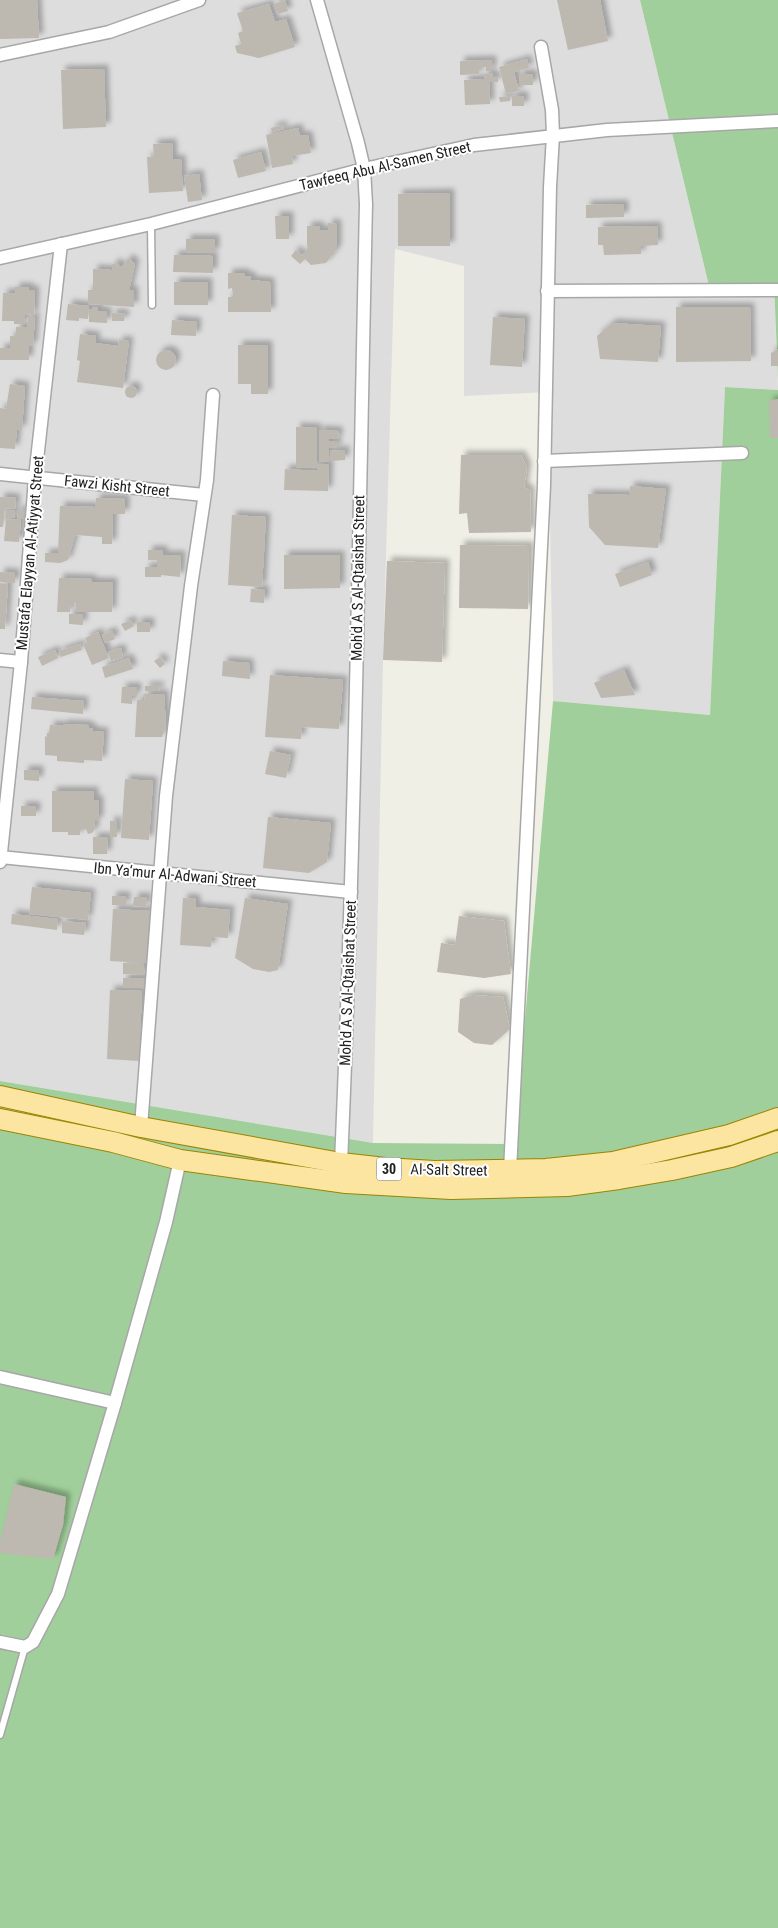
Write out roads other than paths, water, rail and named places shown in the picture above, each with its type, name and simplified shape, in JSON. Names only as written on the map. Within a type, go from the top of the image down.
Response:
[{"type":"main road","name":"Al-Salt Street","points":[[0,1096],[141,1127],[341,1163],[416,1171],[510,1171],[613,1162],[729,1135],[778,1118]]},
{"type":"main road","name":"Al-Salt Street","points":[[0,1119],[112,1142],[180,1160],[346,1184],[425,1189],[504,1189],[567,1186],[672,1170],[731,1156],[778,1141]]},
{"type":"street","points":[[0,55],[109,32],[199,0]]},
{"type":"street","name":"Moh'd A S Al-Qtaishat Street","points":[[317,0],[364,168],[365,214],[356,718],[349,994],[341,1163]]},
{"type":"street","points":[[510,1171],[544,461],[547,291],[553,135],[552,110],[541,47]]},
{"type":"street","name":"Tawfeeq Abu Al-Samen Street","points":[[0,258],[152,224],[364,168],[474,145],[617,129],[778,120]]},
{"type":"street","name":"Mustafa Elayyan Al-Atiyyat Street","points":[[0,862],[36,478],[61,244]]},
{"type":"street","points":[[547,291],[778,290]]},
{"type":"street","points":[[141,1127],[160,874],[174,722],[204,495],[213,395]]},
{"type":"street","points":[[544,461],[742,453]]},
{"type":"street","name":"Fawzi Kisht Street","points":[[0,474],[204,495]]},
{"type":"street","points":[[0,660],[20,662]]},
{"type":"street","name":"Ibn Ya‘mur Al-Adwani Street","points":[[0,857],[351,892]]},
{"type":"street","points":[[0,1642],[24,1647],[33,1642],[58,1594],[166,1222],[180,1160]]},
{"type":"street","points":[[0,1377],[115,1403]]},
{"type":"lane","points":[[152,224],[152,305]]},
{"type":"lane","points":[[0,1735],[24,1647]]}]
